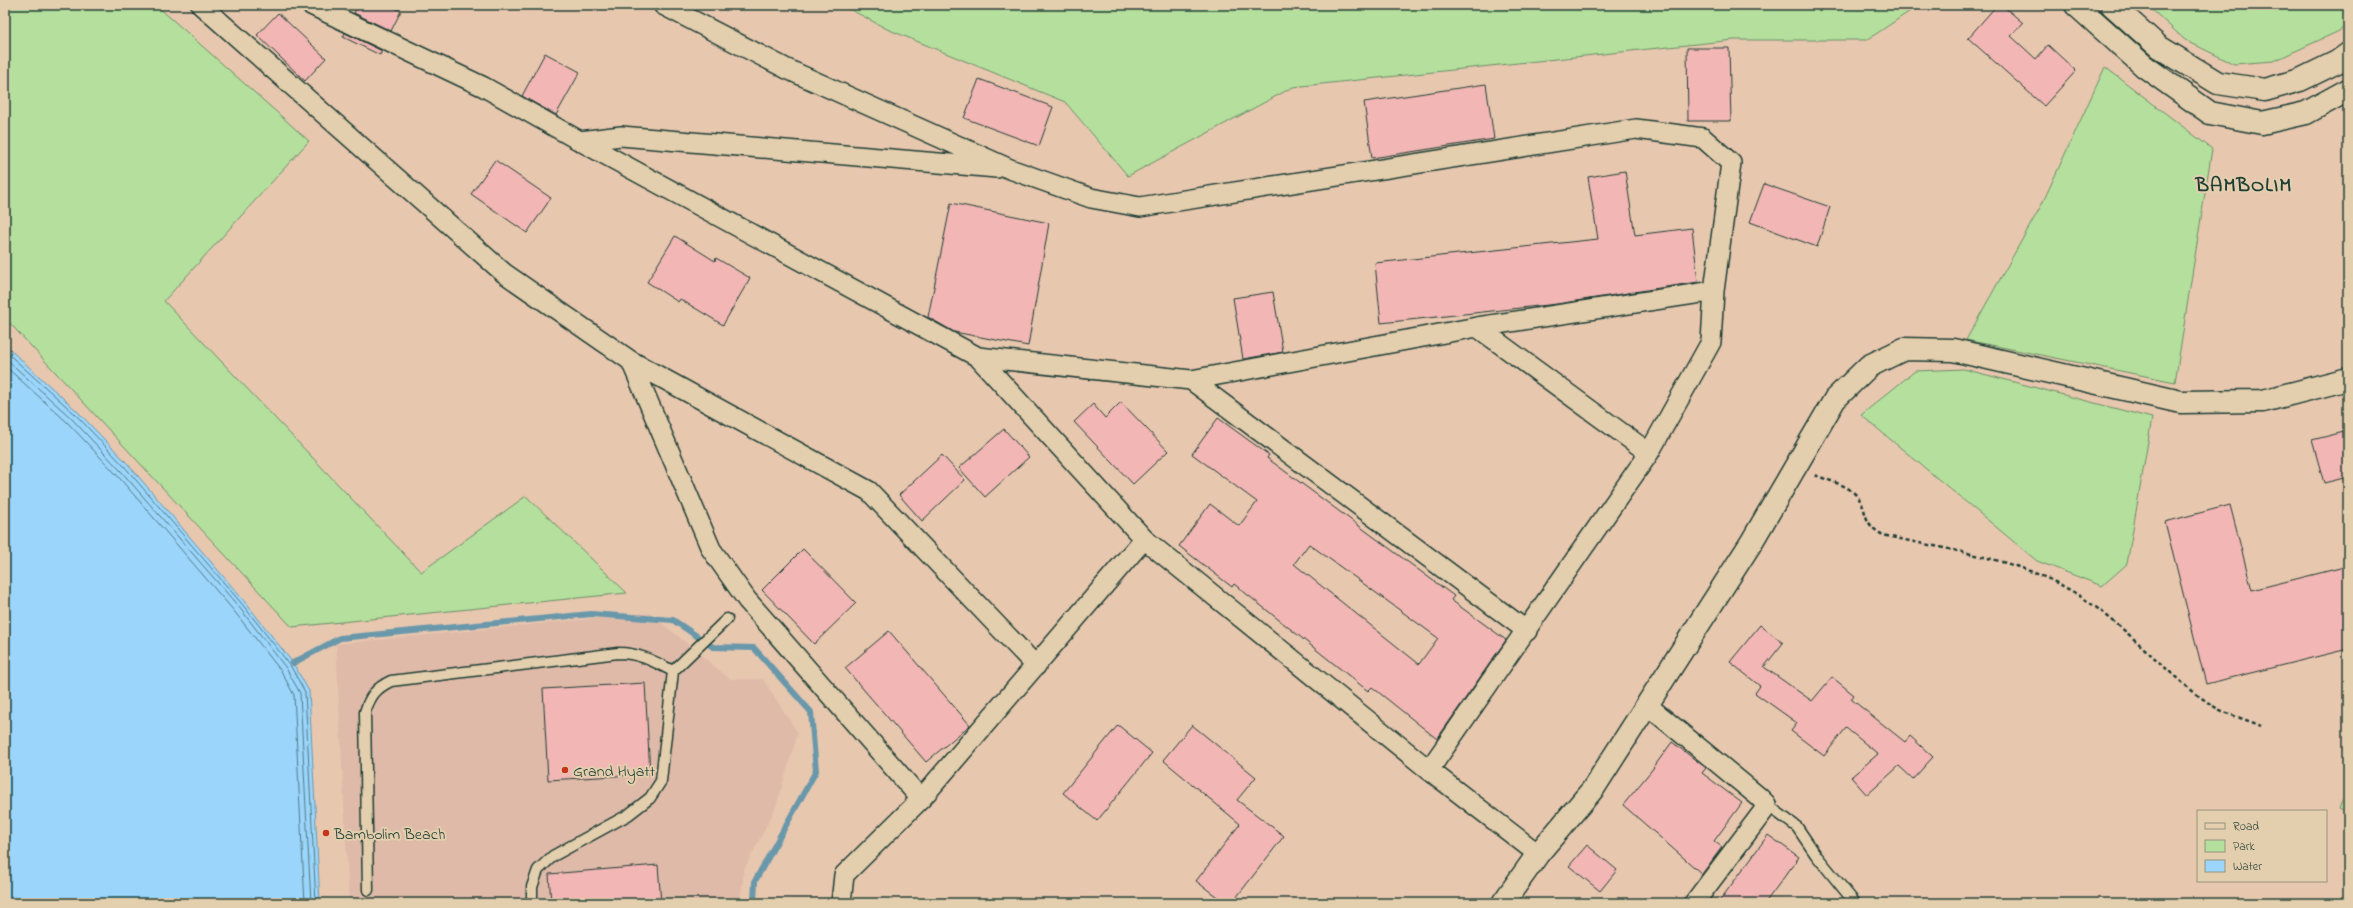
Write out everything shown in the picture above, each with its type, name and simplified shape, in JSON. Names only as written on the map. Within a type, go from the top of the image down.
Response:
[{"type":"street","points":[[201,5],[504,273],[631,361],[869,491],[1036,666]]},
{"type":"street","points":[[311,5],[484,87],[580,142],[978,358],[1144,539],[1429,770],[1538,854]]},
{"type":"street","points":[[663,5],[787,69],[1010,169],[1091,198],[1140,207],[1636,129],[1703,138],[1731,163],[1714,291],[1711,342],[1649,453],[1429,770]]},
{"type":"street","points":[[2076,5],[2144,66],[2210,113],[2262,123],[2306,113],[2348,90]]},
{"type":"street","points":[[2112,5],[2159,47],[2218,83],[2265,90],[2300,80],[2337,62],[2348,54]]},
{"type":"street","points":[[580,142],[620,136],[1010,169]]},
{"type":"street","points":[[978,358],[1191,380],[1477,327],[1714,291]]},
{"type":"street","points":[[1477,327],[1649,453]]},
{"type":"street","points":[[1507,901],[1538,854],[1593,789],[1751,543],[1835,399],[1870,366],[1904,349],[1953,350],[2181,402],[2262,401],[2348,379]]},
{"type":"street","points":[[631,361],[711,549],[748,600],[921,799]]},
{"type":"street","points":[[1191,380],[1527,630]]},
{"type":"street","points":[[841,903],[844,874],[921,799],[1144,539]]},
{"type":"street","points":[[1647,705],[1766,804],[1765,809],[1694,903]]},
{"type":"lane","points":[[532,903],[532,887],[538,870],[553,856],[628,815],[650,798],[661,781],[673,672],[727,619]]},
{"type":"lane","points":[[368,890],[365,712],[369,697],[380,686],[391,681],[618,653],[632,653],[646,657],[673,672]]},
{"type":"lane","points":[[1766,804],[1797,828],[1816,855],[1855,903]]},
{"type":"path","points":[[1796,466],[1854,493],[1861,503],[1872,530],[1883,535],[2017,566],[2059,584],[2109,616],[2174,676],[2214,707],[2261,726]]},
{"type":"shaded area","name":"Grand Hyatt","points":[[650,613],[730,679],[763,679],[798,733],[776,807],[744,870],[740,903],[349,903],[336,644]]},
{"type":"green space","points":[[5,5],[156,5],[309,141],[164,301],[421,572],[526,496],[627,593],[292,627],[5,318]]},
{"type":"green space","points":[[842,5],[1919,5],[1867,40],[1734,40],[1293,87],[1128,176],[1065,102],[887,29]]},
{"type":"green space","points":[[2147,5],[2348,5],[2348,24],[2339,31],[2274,61],[2234,64],[2185,40]]},
{"type":"green space","points":[[2105,67],[2212,149],[2175,382],[1966,340],[2042,204]]},
{"type":"green space","points":[[1964,369],[2152,418],[2127,564],[2102,586],[2037,561],[1861,415],[1915,371]]},
{"type":"green space","points":[[2348,789],[2348,813],[2339,809]]},
{"type":"water","points":[[5,345],[77,411],[127,463],[245,602],[293,663],[309,691],[320,903],[5,903]]},
{"type":"building","points":[[358,5],[388,5],[401,11],[391,31],[354,13]]},
{"type":"building","points":[[1997,5],[2002,5],[2023,23],[2011,36],[2036,59],[2048,45],[2076,71],[2044,106],[1968,38]]},
{"type":"building","points":[[278,13],[326,58],[305,81],[257,35]]},
{"type":"building","points":[[345,33],[382,51],[380,55],[343,37]]},
{"type":"building","points":[[1687,48],[1729,48],[1731,121],[1688,121]]},
{"type":"building","points":[[545,53],[580,72],[556,115],[522,96]]},
{"type":"building","points":[[979,79],[1053,107],[1039,146],[964,118]]},
{"type":"building","points":[[1486,84],[1494,139],[1372,158],[1364,102]]},
{"type":"building","points":[[495,160],[551,198],[527,233],[471,194]]},
{"type":"building","points":[[1625,171],[1635,235],[1692,228],[1698,282],[1557,304],[1381,323],[1375,263],[1598,239],[1588,177]]},
{"type":"building","points":[[1764,184],[1830,207],[1817,247],[1750,222]]},
{"type":"building","points":[[951,203],[1049,223],[1028,346],[954,332],[928,317]]},
{"type":"building","points":[[675,236],[715,261],[716,258],[750,278],[723,325],[680,299],[678,302],[647,282]]},
{"type":"building","points":[[1273,292],[1283,352],[1243,359],[1233,298]]},
{"type":"building","points":[[1121,402],[1168,451],[1133,484],[1074,422],[1093,404],[1105,418]]},
{"type":"building","points":[[1218,418],[1269,455],[1267,458],[1454,596],[1451,600],[1506,640],[1437,739],[1372,687],[1368,691],[1234,584],[1232,587],[1179,546],[1210,504],[1239,526],[1257,502],[1192,454]],"holes":[[[1309,544],[1438,638],[1419,664],[1294,564]]]},
{"type":"building","points":[[1004,429],[1029,457],[985,497],[959,468]]},
{"type":"building","points":[[2348,431],[2348,477],[2324,483],[2312,440]]},
{"type":"building","points":[[942,455],[965,480],[922,521],[899,495]]},
{"type":"building","points":[[2230,505],[2252,590],[2348,566],[2348,649],[2206,684],[2165,522]]},
{"type":"building","points":[[803,549],[856,603],[814,644],[762,590]]},
{"type":"building","points":[[1760,625],[1783,643],[1764,667],[1812,701],[1832,677],[1854,695],[1851,699],[1905,742],[1910,736],[1933,757],[1913,779],[1899,766],[1867,795],[1851,777],[1878,754],[1846,728],[1824,756],[1791,731],[1797,723],[1755,693],[1760,686],[1730,662]]},
{"type":"building","points":[[889,631],[970,725],[926,762],[845,668]]},
{"type":"building","points":[[645,683],[650,774],[548,780],[543,689]]},
{"type":"building","points":[[1118,725],[1152,753],[1097,821],[1063,793]]},
{"type":"building","points":[[1192,725],[1256,777],[1237,800],[1284,836],[1232,903],[1225,903],[1196,881],[1240,824],[1163,760]]},
{"type":"building","points":[[1672,742],[1706,768],[1702,773],[1742,803],[1714,841],[1722,847],[1702,874],[1623,805],[1651,771]]},
{"type":"building","points":[[1768,835],[1799,857],[1765,903],[1718,903]]},
{"type":"building","points":[[1587,845],[1617,870],[1600,891],[1569,866]]},
{"type":"building","points":[[658,865],[661,903],[551,903],[549,874]]},
{"type":"waterway","points":[[293,663],[340,638],[591,614],[673,620],[713,647],[754,648],[811,712],[816,771],[755,881],[754,903]]},
{"type":"place","name":"Grand Hyatt","points":[[565,770]]},
{"type":"place","name":"Bambolim Beach","points":[[326,833]]},
{"type":"district","name":"BAMBOLIM","points":[[2244,184]]}]
